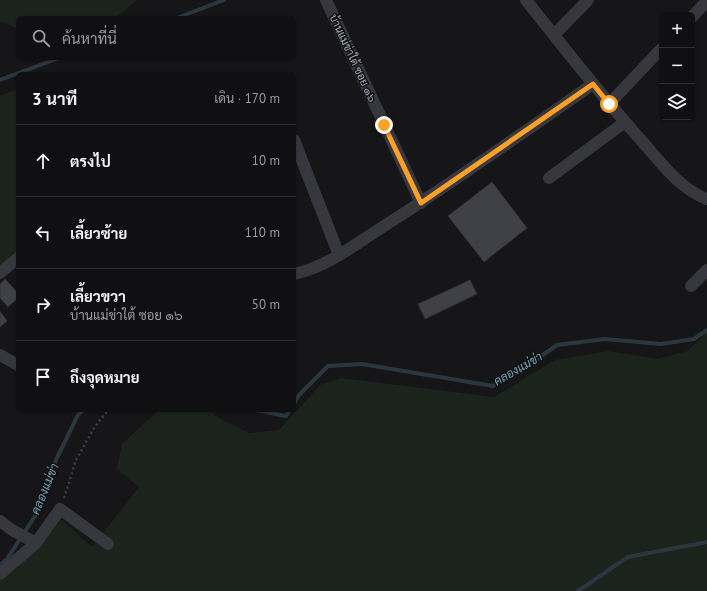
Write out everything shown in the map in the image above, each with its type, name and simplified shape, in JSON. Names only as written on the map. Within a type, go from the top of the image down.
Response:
[{"type":"street","name":"บ้านแม่ข่าใต้ ซอย ๑๖","points":[[326,0],[421,203]]},
{"type":"street","points":[[526,0],[609,104],[671,174],[687,187],[707,199]]},
{"type":"street","points":[[554,35],[588,0]]},
{"type":"street","points":[[695,14],[707,1]]},
{"type":"street","points":[[609,104],[659,51]]},
{"type":"street","points":[[296,274],[307,271],[339,254],[421,203],[593,84]]},
{"type":"street","points":[[549,178],[625,122]]},
{"type":"street","points":[[296,145],[339,254]]},
{"type":"street","points":[[0,273],[16,260]]},
{"type":"street","points":[[691,286],[707,270]]},
{"type":"street","points":[[0,355],[16,364]]},
{"type":"street","points":[[0,574],[34,542],[60,509],[108,544]]},
{"type":"street","points":[[0,521],[12,530],[34,542]]},
{"type":"path","points":[[60,509],[76,460],[94,428],[106,412]]},
{"type":"shaded area","points":[[0,0],[137,0],[117,16],[16,16],[16,28],[0,21]]},
{"type":"shaded area","points":[[16,90],[16,256],[0,268],[0,96]]},
{"type":"shaded area","points":[[707,332],[707,591],[0,591],[0,580],[17,568],[56,515],[92,547],[139,487],[117,469],[122,444],[157,412],[211,412],[220,419],[249,433],[279,430],[320,385],[341,378],[494,397],[555,360],[608,351],[657,359],[688,351]]},
{"type":"building","points":[[492,182],[527,228],[484,262],[448,216]]},
{"type":"building","points":[[5,279],[16,291],[16,300],[8,307],[0,298],[0,284]]},
{"type":"building","points":[[470,280],[477,294],[425,319],[418,304]]},
{"type":"building","points":[[0,311],[7,321],[0,327]]},
{"type":"waterway","points":[[182,16],[224,0]]},
{"type":"waterway","points":[[21,72],[54,60]]},
{"type":"waterway","points":[[0,80],[16,74]]},
{"type":"waterway","name":"คลองแม่ข่า","points":[[296,400],[299,395],[328,366],[362,364],[493,386],[521,370],[557,345],[605,339],[661,344],[694,339],[707,330]]},
{"type":"waterway","name":"คลองแม่ข่า","points":[[0,565],[7,559],[35,516],[56,460],[78,415],[81,412]]},
{"type":"waterway","name":"คลองแม่ข่า","points":[[266,412],[286,416],[289,412]]},
{"type":"waterway","points":[[578,591],[628,557],[707,542]]},
{"type":"route","points":[[384,125],[421,203],[593,84],[609,104]]}]
